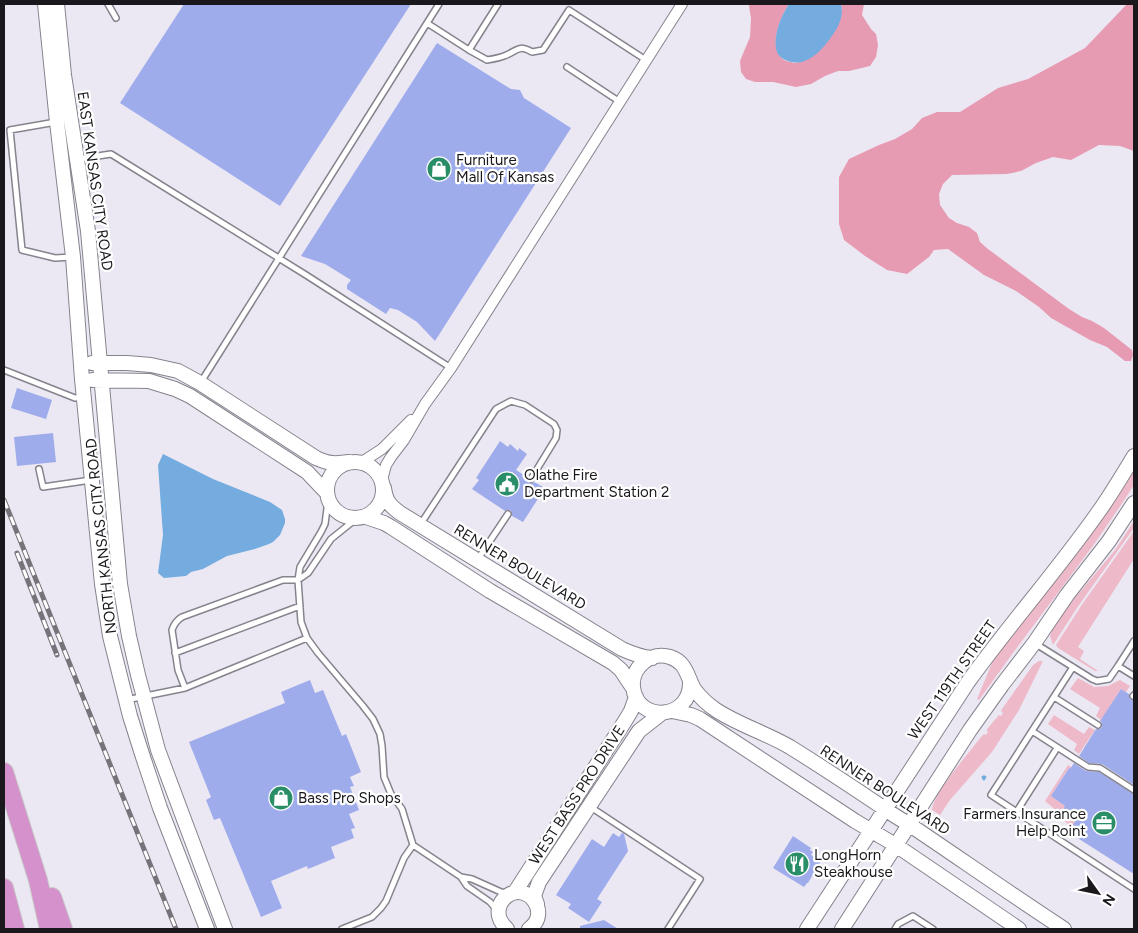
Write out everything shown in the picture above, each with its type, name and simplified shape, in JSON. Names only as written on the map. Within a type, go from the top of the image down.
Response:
[{"type":"highway","points":[[4,772],[38,880],[49,929]]},
{"type":"highway","points":[[38,880],[51,895],[63,929]]},
{"type":"highway","points":[[4,888],[15,929]]},
{"type":"main road","name":"EAST KANSAS CITY ROAD","points":[[45,4],[73,257],[81,363]]},
{"type":"main road","name":"EAST KANSAS CITY ROAD","points":[[57,4],[64,75],[88,231],[99,363]]},
{"type":"main road","points":[[81,363],[127,363],[158,366],[178,371],[200,383],[316,458],[335,464],[355,462],[370,466],[377,472],[383,484],[383,497],[380,506],[374,512],[361,518]]},
{"type":"main road","name":"NORTH KANSAS CITY ROAD","points":[[81,363],[102,584],[110,636],[133,726],[160,808],[207,929]]},
{"type":"main road","name":"NORTH KANSAS CITY ROAD","points":[[99,363],[120,584],[129,636],[158,750],[225,929]]},
{"type":"main road","points":[[82,379],[149,381],[190,396],[307,472],[339,514],[347,518],[361,518],[384,523],[391,527],[490,591],[613,663],[621,670],[640,703],[646,709],[654,712],[691,715],[700,719],[897,846],[1019,929]]},
{"type":"main road","name":"WEST 119TH STREET","points":[[807,929],[968,682],[997,642],[1067,554],[1097,513],[1134,456]]},
{"type":"main road","points":[[327,497],[327,484],[335,470],[341,465],[355,462]]},
{"type":"main road","name":"RENNER BOULEVARD","points":[[383,484],[386,500],[392,508],[622,650],[634,655],[652,658]]},
{"type":"main road","points":[[842,929],[970,730],[1067,595],[1109,541],[1134,503]]},
{"type":"main road","points":[[634,692],[634,678],[637,670],[644,662],[662,656],[677,660],[689,676],[690,691],[680,707],[667,712]]},
{"type":"main road","name":"RENNER BOULEVARD","points":[[690,681],[708,705],[788,746],[910,825],[1064,929]]},
{"type":"main road","name":"WEST BASS PRO DRIVE","points":[[499,922],[500,905],[503,899],[512,893],[625,721],[631,711],[634,692]]},
{"type":"main road","name":"WEST BASS PRO DRIVE","points":[[529,929],[536,922],[538,916],[534,896],[539,882],[639,731],[667,712]]},
{"type":"main road","points":[[512,893],[522,892],[528,894],[537,904]]},
{"type":"street","points":[[383,484],[386,465],[404,440],[425,404],[450,368],[682,4]]},
{"type":"street","points":[[355,462],[382,450],[425,404]]},
{"type":"lane","points":[[108,4],[116,18]]},
{"type":"lane","points":[[200,383],[439,4]]},
{"type":"lane","points":[[469,50],[498,4]]},
{"type":"lane","points":[[427,23],[487,60],[504,56],[518,48],[524,48],[532,52],[543,50],[569,10],[646,60]]},
{"type":"lane","points":[[567,67],[620,102]]},
{"type":"lane","points":[[57,122],[7,130],[22,250],[55,258],[73,257]]},
{"type":"lane","points":[[77,159],[111,154],[450,368]]},
{"type":"lane","points":[[4,370],[75,398],[84,397]]},
{"type":"lane","points":[[420,526],[496,409],[511,402],[525,405],[554,424],[557,430],[556,438],[531,479]]},
{"type":"lane","points":[[39,469],[42,487],[92,480]]},
{"type":"lane","points":[[327,497],[325,524],[300,566],[298,580],[300,622],[307,638],[318,653],[373,719],[380,734],[384,777],[391,794],[402,809],[413,845],[461,877],[467,886],[490,902],[499,922]]},
{"type":"lane","points":[[478,560],[508,514]]},
{"type":"lane","points":[[185,688],[178,670],[172,630],[177,620],[283,580],[298,580],[308,573],[331,539],[344,527],[361,518]]},
{"type":"lane","points":[[175,653],[300,606]]},
{"type":"lane","points":[[126,700],[185,688],[307,638]]},
{"type":"lane","points":[[1034,642],[1097,681],[1109,679],[1134,641]]},
{"type":"lane","points":[[1118,666],[1134,676]]},
{"type":"lane","points":[[1073,667],[991,795],[1134,889]]},
{"type":"lane","points":[[1054,697],[1098,725]]},
{"type":"lane","points":[[1032,731],[1088,767],[1100,768],[1134,790]]},
{"type":"lane","points":[[1017,811],[1058,748]]},
{"type":"lane","points":[[589,806],[700,879],[668,929]]},
{"type":"lane","points":[[342,929],[372,917],[381,908],[386,901],[404,858],[413,845]]},
{"type":"lane","points":[[461,877],[472,878],[501,892],[512,893]]},
{"type":"lane","points":[[894,929],[898,924],[913,916],[932,929]]},
{"type":"shaded area","points":[[750,4],[789,4],[779,25],[776,42],[780,56],[786,61],[794,63],[806,60],[842,10],[841,4],[864,4],[862,15],[876,34],[878,45],[876,57],[870,66],[849,71],[838,71],[811,84],[796,87],[773,82],[755,82],[746,79],[741,72],[740,61],[750,37]]},
{"type":"shaded area","points":[[1127,4],[1134,4],[1134,151],[1120,146],[1099,145],[1071,160],[1053,157],[1021,171],[1007,174],[952,175],[943,184],[939,194],[940,205],[949,218],[969,227],[977,233],[980,242],[988,249],[1069,309],[1104,328],[1132,350],[1131,361],[1125,361],[1107,347],[1090,340],[1051,318],[1016,291],[984,275],[948,249],[934,250],[929,257],[907,274],[887,270],[844,240],[839,224],[839,177],[849,159],[895,139],[912,129],[922,118],[937,112],[960,112],[998,88],[1028,79],[1085,48]]},
{"type":"shaded area","points":[[1134,468],[1134,485],[1121,505],[979,700],[977,699],[992,663],[1004,643]]},
{"type":"shaded area","points":[[1134,521],[1134,528],[1053,645],[1050,636],[1054,626],[1115,550]]},
{"type":"shaded area","points":[[1134,531],[1134,559],[1078,647],[1084,651],[1080,659],[1098,671],[1095,671],[1056,645]]},
{"type":"shaded area","points":[[1043,661],[1019,710],[992,752],[950,800],[940,815],[932,810],[934,802],[945,783],[981,737],[984,734],[986,735],[987,729],[999,715],[1001,716],[1003,713],[1002,709],[1033,665]]},
{"type":"shaded area","points":[[1078,678],[1094,687],[1108,686],[1120,680],[1130,686],[1126,692],[1121,689],[1101,720],[1096,716],[1100,708],[1070,689]]},
{"type":"shaded area","points":[[1054,715],[1084,734],[1089,727],[1095,730],[1079,754],[1074,750],[1077,744],[1048,724]]},
{"type":"shaded area","points":[[1068,765],[1077,771],[1076,773],[1068,769],[1051,796],[1065,806],[1062,811],[1076,820],[1072,826],[1078,830],[1073,831],[1058,812],[1045,801]]},
{"type":"water","points":[[789,4],[841,4],[842,13],[837,28],[824,47],[808,60],[795,63],[780,56],[776,46],[776,33]]},
{"type":"water","points":[[163,454],[213,479],[270,502],[282,510],[285,523],[280,535],[269,544],[227,556],[186,576],[164,578],[158,573],[163,535],[158,465]]},
{"type":"building","points":[[184,4],[411,4],[280,206],[120,103]]},
{"type":"building","points":[[437,43],[511,89],[520,90],[524,98],[571,128],[435,341],[417,322],[398,310],[390,308],[386,314],[347,289],[347,285],[351,280],[325,264],[301,256]]},
{"type":"building","points":[[17,388],[52,400],[46,419],[11,408]]},
{"type":"building","points":[[53,433],[56,462],[17,466],[14,437]]},
{"type":"building","name":"Olathe Fire Department Station 2","points":[[500,441],[508,447],[510,444],[518,451],[519,448],[527,454],[516,470],[527,477],[529,483],[534,482],[545,488],[523,522],[512,516],[510,510],[505,511],[472,489],[479,480],[476,478]]},
{"type":"building","name":"Bass Pro Shops","points":[[310,680],[315,693],[323,690],[342,736],[346,734],[361,772],[350,777],[354,786],[350,787],[359,810],[349,814],[355,828],[351,829],[354,838],[331,847],[335,858],[308,869],[307,866],[271,881],[282,908],[261,917],[220,818],[214,820],[206,800],[211,797],[189,742],[285,703],[281,692]]},
{"type":"building","points":[[1121,689],[1129,694],[1130,699],[1134,700],[1134,785],[1102,764],[1089,763],[1079,756],[1096,729],[1102,727],[1100,721]]},
{"type":"building","name":"Farmers Insurance Help Point","points":[[1074,763],[1086,771],[1099,772],[1134,794],[1134,874],[1076,837],[1080,831],[1072,826],[1076,820],[1062,811],[1065,806],[1051,796]]},
{"type":"building","points":[[613,833],[619,837],[622,833],[624,834],[628,851],[597,899],[602,902],[589,922],[568,908],[571,904],[556,895],[592,839],[604,847]]},
{"type":"building","name":"LongHorn Steakhouse","points":[[793,836],[811,848],[810,850],[813,852],[811,855],[821,861],[804,887],[773,868]]},
{"type":"building","points":[[604,920],[618,929],[580,929],[580,926]]},
{"type":"waterway","points":[[984,779],[983,777],[985,777]]},
{"type":"railway","points":[[4,500],[176,929]]},
{"type":"railway","points":[[17,553],[57,655]]},
{"type":"place","name":"Furniture Mall Of Kansas","points":[[439,169]]},
{"type":"place","name":"Olathe Fire Department Station 2","points":[[507,484]]},
{"type":"place","name":"Bass Pro Shops","points":[[281,798]]},
{"type":"place","name":"Farmers Insurance Help Point","points":[[1104,823]]},
{"type":"place","name":"LongHorn Steakhouse","points":[[797,864]]}]
